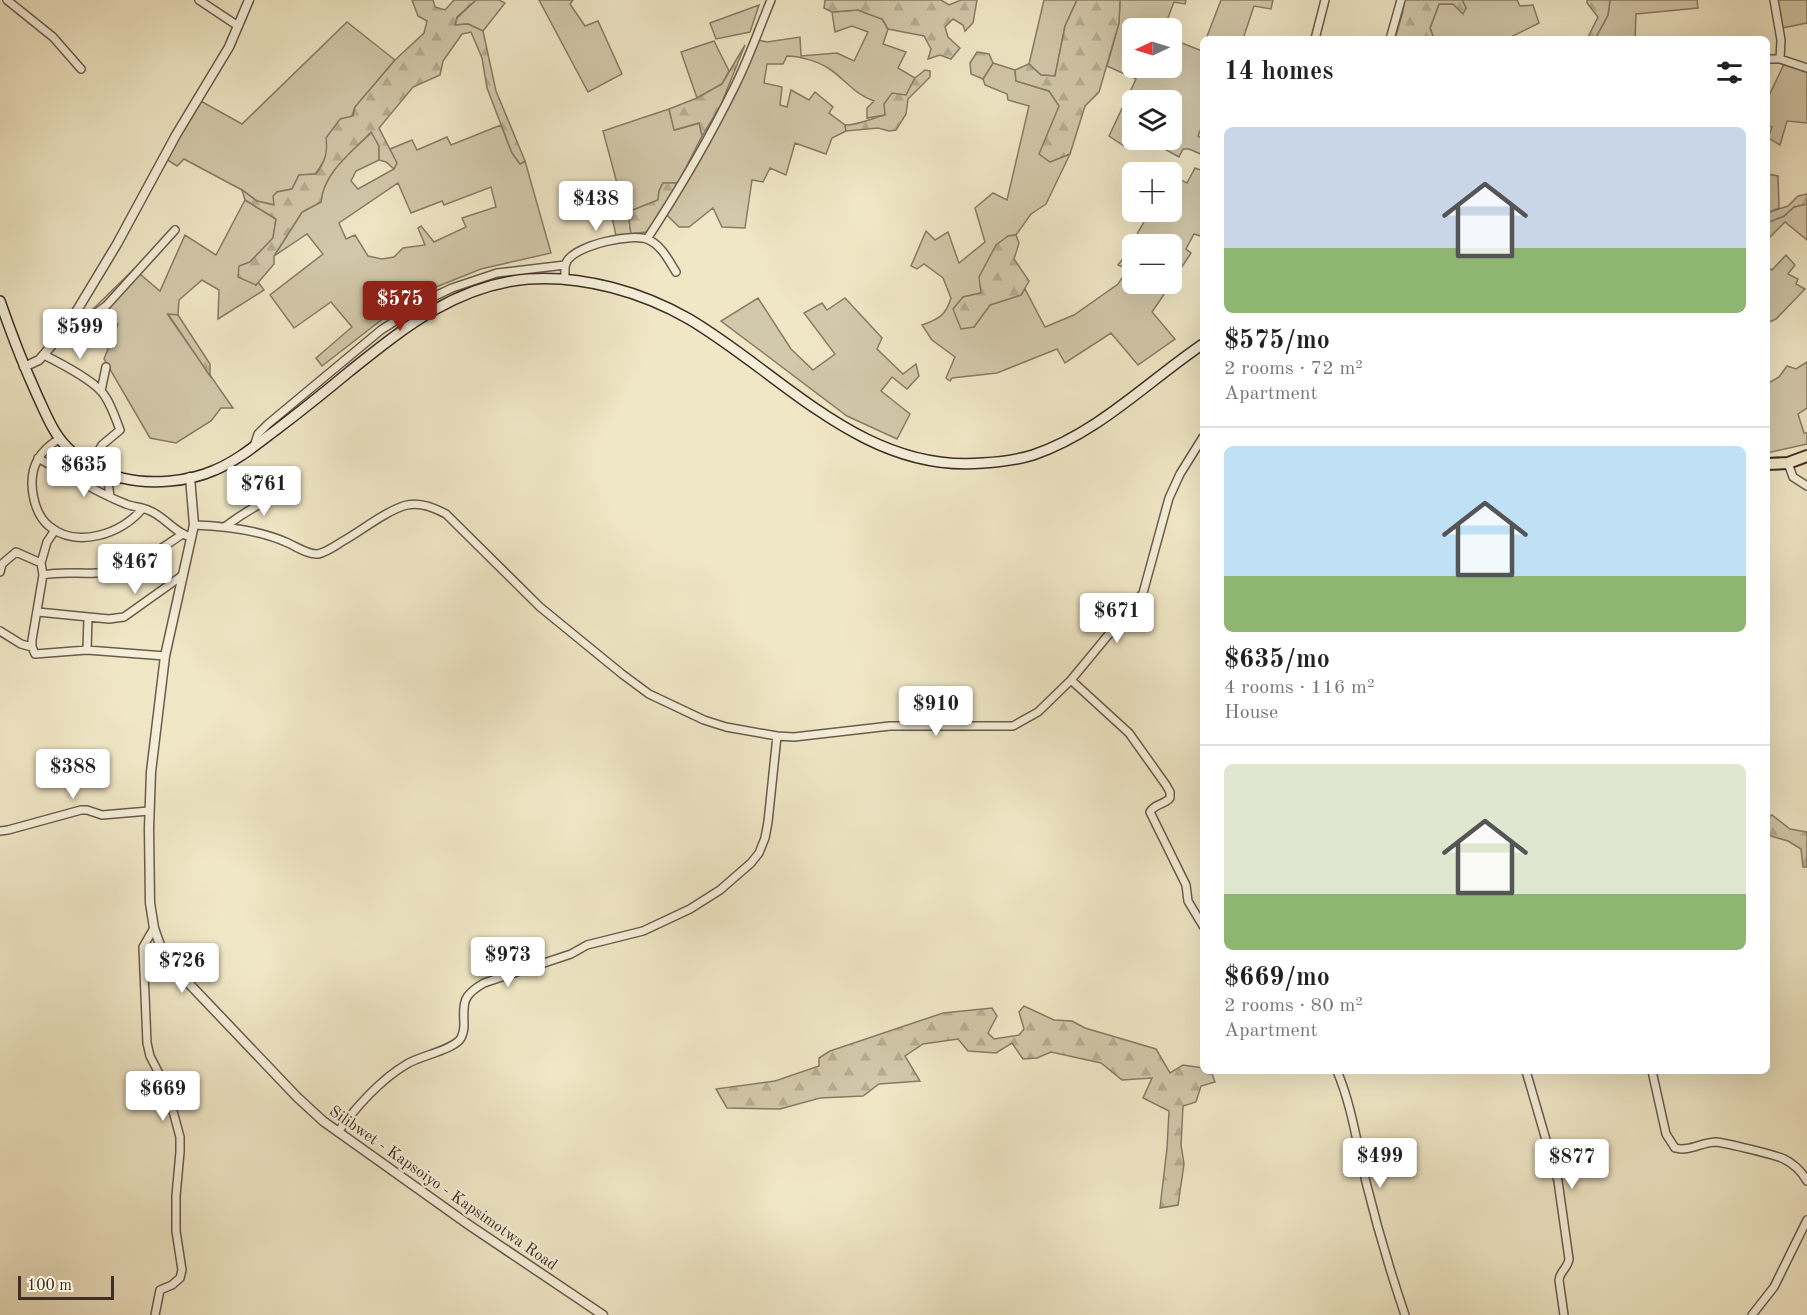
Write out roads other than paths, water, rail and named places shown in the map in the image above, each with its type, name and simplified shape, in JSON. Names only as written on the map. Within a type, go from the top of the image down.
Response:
[{"type":"main road","points":[[0,301],[4,326],[44,411],[60,438],[90,465],[107,474],[137,481],[172,480],[222,468],[315,400],[392,338],[434,310],[457,298],[503,283],[525,280],[565,279],[631,294],[666,308],[699,326],[857,435],[911,458],[939,462],[970,465],[1001,462],[1030,456],[1055,446],[1093,426],[1200,346]]},
{"type":"main road","points":[[1770,464],[1788,463],[1807,456]]},
{"type":"street","points":[[7,0],[52,38],[81,69]]},
{"type":"street","points":[[199,0],[238,26]]},
{"type":"street","points":[[24,367],[39,360],[59,337],[117,244],[176,135],[229,47],[249,0]]},
{"type":"street","points":[[647,239],[680,188],[740,76],[771,0]]},
{"type":"street","points":[[1316,36],[1325,0]]},
{"type":"street","points":[[1391,36],[1401,0]]},
{"type":"street","points":[[1774,0],[1781,40],[1780,59]]},
{"type":"street","points":[[1770,59],[1780,59],[1807,68]]},
{"type":"street","points":[[59,337],[68,338],[85,316],[93,315],[106,306],[175,230]]},
{"type":"street","points":[[565,279],[565,265],[574,254],[585,248],[624,239],[647,239],[658,247],[676,272]]},
{"type":"street","points":[[254,446],[258,434],[268,424],[381,330],[404,314],[452,288],[497,273],[565,265]]},
{"type":"street","points":[[44,355],[81,375],[101,391],[120,430],[102,445],[90,465]]},
{"type":"street","points":[[101,391],[106,367]]},
{"type":"street","points":[[60,438],[48,446],[38,458],[33,473],[33,497],[42,518],[55,530],[65,535],[101,536],[126,523],[142,509]]},
{"type":"street","points":[[194,525],[226,526],[280,540],[311,554],[317,554],[407,505],[433,508],[446,514],[540,607],[649,694],[704,720],[726,728],[777,736],[810,737],[890,726],[1013,726],[1038,712],[1071,680],[1143,592],[1169,498],[1180,474],[1200,442]]},
{"type":"street","points":[[38,458],[76,481],[150,511],[182,535],[191,537]]},
{"type":"street","points":[[1788,463],[1793,477],[1807,486]]},
{"type":"street","points":[[107,474],[110,496]]},
{"type":"street","name":"Silibwet - Kapsoiyo - Kapsimotwa Road","points":[[190,477],[194,525],[165,656],[155,733],[149,811],[150,903],[159,945],[177,971],[297,1096],[338,1132],[469,1225],[603,1315]]},
{"type":"street","points":[[226,526],[274,497],[295,490]]},
{"type":"street","points":[[55,530],[47,542],[41,563],[43,575],[32,647],[35,654],[87,650],[165,656]]},
{"type":"street","points":[[43,575],[122,569],[144,559],[182,535]]},
{"type":"street","points":[[0,572],[2,564],[16,552],[41,563]]},
{"type":"street","points":[[38,612],[109,619],[124,617],[183,575]]},
{"type":"street","points":[[87,650],[88,617]]},
{"type":"street","points":[[0,631],[21,644],[32,647]]},
{"type":"street","points":[[1071,680],[1129,733],[1170,792],[1170,798],[1150,812],[1186,885],[1188,901],[1200,921]]},
{"type":"street","points":[[338,1132],[369,1094],[405,1064],[454,1044],[461,1038],[464,1029],[463,1005],[472,990],[484,983],[571,954],[587,945],[653,927],[690,909],[720,890],[751,863],[759,853],[768,822],[777,736]]},
{"type":"street","points":[[0,831],[81,810],[97,815],[149,811]]},
{"type":"street","points":[[154,928],[143,947],[145,1023],[150,1056],[167,1089],[180,1137],[176,1231],[182,1270],[180,1278],[172,1285],[160,1290],[155,1315]]},
{"type":"street","points":[[1338,1074],[1347,1093],[1366,1183],[1388,1264],[1405,1315]]},
{"type":"street","points":[[1527,1074],[1558,1181],[1569,1259],[1559,1280],[1564,1315]]},
{"type":"street","points":[[1653,1074],[1666,1134],[1675,1148],[1684,1150],[1715,1142],[1763,1153],[1784,1159],[1801,1172],[1807,1181]]},
{"type":"street","points":[[1752,1315],[1774,1287],[1807,1220]]}]
